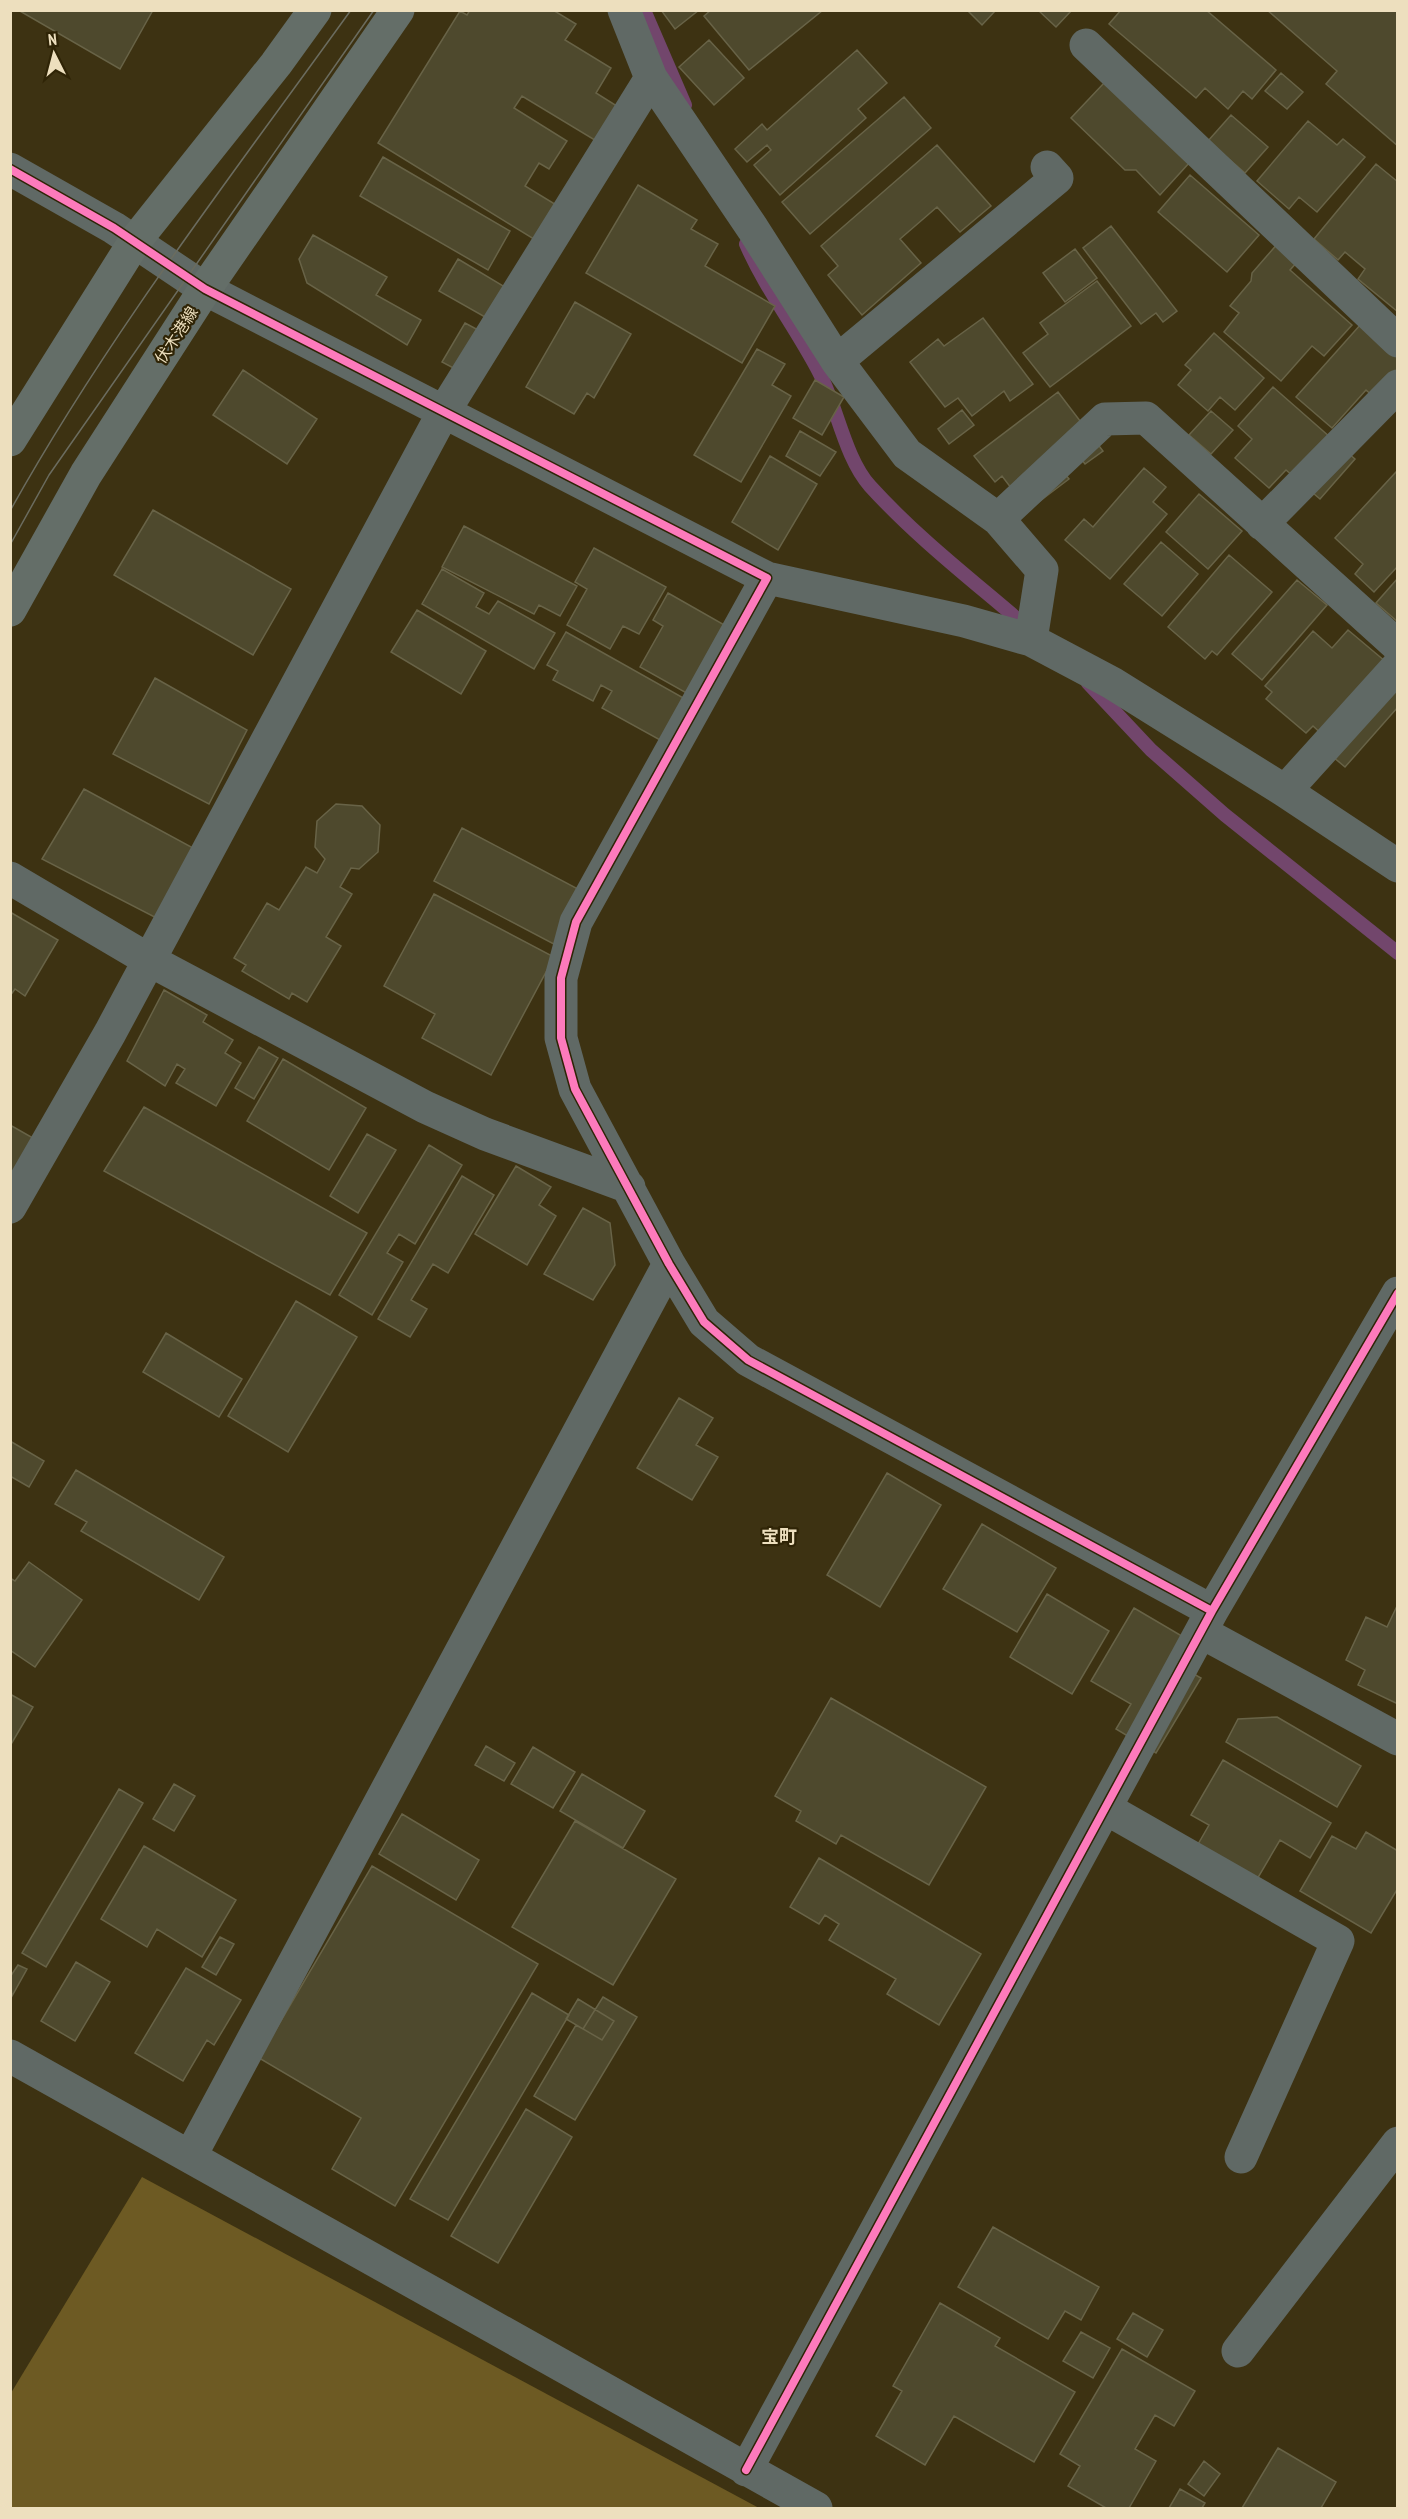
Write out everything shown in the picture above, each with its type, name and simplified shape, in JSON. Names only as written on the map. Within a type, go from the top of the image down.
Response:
[{"type":"main road","points":[[10,440],[135,241],[269,73],[315,10]]},
{"type":"main road","name":"伏木港線","points":[[10,610],[86,474],[205,289],[398,10]]},
{"type":"street","points":[[624,10],[651,78],[753,229],[837,361],[907,454],[998,519],[1042,570],[1031,640]]},
{"type":"street","points":[[1086,45],[1398,341]]},
{"type":"street","points":[[10,1208],[149,960],[443,413],[651,78]]},
{"type":"street","points":[[10,169],[135,241],[205,289],[767,578],[964,621],[1031,640],[1112,683],[1285,791],[1398,867]]},
{"type":"street","points":[[837,361],[1052,173]]},
{"type":"street","points":[[1262,524],[1398,386]]},
{"type":"street","points":[[998,519],[1105,419],[1146,418],[1398,646]]},
{"type":"street","points":[[767,578],[576,922],[561,978],[561,1038],[576,1089],[669,1264],[704,1322],[748,1360],[1206,1621],[1398,1739]]},
{"type":"street","points":[[1285,791],[1398,666]]},
{"type":"street","points":[[10,878],[149,960],[425,1107],[485,1134],[629,1187]]},
{"type":"street","points":[[191,2155],[669,1264]]},
{"type":"street","points":[[746,2470],[1107,1809],[1206,1621],[1398,1293]]},
{"type":"street","points":[[1107,1809],[1338,1941],[1241,2157]]},
{"type":"street","points":[[10,2056],[191,2155],[816,2508]]},
{"type":"street","points":[[1238,2351],[1398,2144]]},
{"type":"shaded area","points":[[142,2177],[759,2508],[11,2508],[11,2393]]},
{"type":"building","points":[[18,10],[153,10],[120,69]]},
{"type":"building","points":[[470,10],[553,10],[576,24],[565,40],[611,68],[596,93],[620,108],[598,142],[522,96],[514,108],[567,141],[549,169],[539,163],[525,186],[558,206],[537,241],[378,143],[460,11],[467,15]]},
{"type":"building","points":[[661,10],[699,10],[675,29]]},
{"type":"building","points":[[711,10],[823,10],[749,70],[704,16]]},
{"type":"building","points":[[967,10],[996,10],[982,25]]},
{"type":"building","points":[[1038,10],[1072,10],[1056,27]]},
{"type":"building","points":[[1121,10],[1206,10],[1276,70],[1252,99],[1243,91],[1228,109],[1205,88],[1196,98],[1109,24]]},
{"type":"building","points":[[1267,10],[1398,10],[1398,146],[1326,84],[1337,71]]},
{"type":"building","points":[[709,40],[744,78],[714,105],[679,67]]},
{"type":"building","points":[[857,50],[887,83],[858,109],[866,118],[780,195],[754,165],[771,150],[767,145],[747,162],[735,149],[762,124],[767,130]]},
{"type":"building","points":[[1281,73],[1303,92],[1287,109],[1265,91]]},
{"type":"building","points":[[1104,83],[1190,162],[1160,195],[1136,170],[1125,170],[1071,118]]},
{"type":"building","points":[[904,97],[931,128],[810,234],[782,202]]},
{"type":"building","points":[[1231,115],[1268,147],[1245,173],[1208,141]]},
{"type":"building","points":[[1308,121],[1337,145],[1343,139],[1365,157],[1317,212],[1299,197],[1289,209],[1257,181]]},
{"type":"building","points":[[937,145],[991,206],[960,232],[937,207],[900,239],[921,263],[862,315],[828,275],[838,266],[821,246]]},
{"type":"building","points":[[383,157],[510,231],[488,270],[360,196]]},
{"type":"building","points":[[1376,164],[1398,182],[1398,312],[1358,279],[1365,269],[1345,252],[1338,260],[1314,239]]},
{"type":"building","points":[[1190,175],[1259,235],[1227,272],[1158,212]]},
{"type":"building","points":[[638,185],[697,220],[691,229],[718,244],[705,266],[775,306],[742,363],[586,273]]},
{"type":"building","points":[[1111,226],[1177,311],[1163,322],[1156,313],[1141,324],[1083,248]]},
{"type":"building","points":[[313,235],[387,277],[376,295],[421,320],[407,345],[307,283],[299,259]]},
{"type":"building","points":[[1279,242],[1299,260],[1290,270],[1352,325],[1324,356],[1312,346],[1281,381],[1224,332],[1239,313],[1230,306],[1251,281],[1252,273]]},
{"type":"building","points":[[1075,249],[1097,278],[1065,302],[1043,273]]},
{"type":"building","points":[[458,259],[510,290],[492,321],[439,291]]},
{"type":"building","points":[[1097,281],[1131,326],[1050,387],[1023,353],[1048,334],[1040,323]]},
{"type":"building","points":[[575,302],[631,334],[594,398],[587,393],[574,414],[526,387]]},
{"type":"building","points":[[983,318],[1033,384],[1010,401],[1004,391],[972,416],[958,398],[945,407],[910,362],[938,339],[944,346]]},
{"type":"building","points":[[465,323],[482,332],[459,371],[442,362]]},
{"type":"building","points":[[1361,324],[1398,356],[1398,395],[1386,408],[1366,390],[1332,428],[1296,397]]},
{"type":"building","points":[[1214,333],[1264,378],[1235,410],[1220,397],[1208,411],[1178,385],[1191,370],[1185,365]]},
{"type":"building","points":[[757,349],[785,364],[772,385],[791,396],[741,482],[694,455]]},
{"type":"building","points":[[243,370],[317,419],[287,464],[213,415]]},
{"type":"building","points":[[815,380],[844,397],[822,435],[793,418]]},
{"type":"building","points":[[1273,387],[1355,459],[1320,499],[1286,470],[1269,488],[1235,458],[1252,439],[1238,426]]},
{"type":"building","points":[[1058,392],[1103,451],[1085,464],[1082,460],[1064,473],[1069,479],[1028,510],[1002,476],[995,482],[974,456]]},
{"type":"building","points":[[962,410],[974,425],[949,444],[938,429]]},
{"type":"building","points":[[1211,411],[1233,430],[1211,454],[1189,435]]},
{"type":"building","points":[[800,431],[836,452],[820,476],[786,456]]},
{"type":"building","points":[[770,456],[817,484],[778,550],[732,522]]},
{"type":"building","points":[[1144,468],[1166,487],[1153,502],[1167,514],[1110,579],[1065,540],[1084,519],[1093,527]]},
{"type":"building","points":[[1397,471],[1398,566],[1374,592],[1355,574],[1363,564],[1335,538]]},
{"type":"building","points":[[1199,494],[1242,531],[1208,569],[1166,532]]},
{"type":"building","points":[[153,510],[291,589],[253,655],[114,575]]},
{"type":"building","points":[[464,526],[577,586],[560,616],[539,605],[534,614],[442,567]]},
{"type":"building","points":[[1161,542],[1198,574],[1162,616],[1124,584]]},
{"type":"building","points":[[594,548],[666,587],[639,634],[623,626],[610,649],[567,625],[587,589],[575,582]]},
{"type":"building","points":[[1229,555],[1272,592],[1217,655],[1212,651],[1205,659],[1168,627]]},
{"type":"building","points":[[442,569],[484,593],[476,607],[489,614],[498,601],[555,633],[534,669],[422,604]]},
{"type":"building","points":[[1398,578],[1398,622],[1376,603]]},
{"type":"building","points":[[1297,580],[1327,605],[1262,680],[1232,654]]},
{"type":"building","points":[[668,593],[735,631],[706,704],[640,667],[663,626],[653,620]]},
{"type":"building","points":[[417,610],[486,651],[461,694],[391,652]]},
{"type":"building","points":[[1348,630],[1398,672],[1398,707],[1345,767],[1320,746],[1326,738],[1313,726],[1306,733],[1266,699],[1272,692],[1265,686],[1313,631],[1332,648]]},
{"type":"building","points":[[566,632],[703,709],[680,751],[602,708],[612,691],[601,685],[593,701],[553,680],[558,671],[547,665]]},
{"type":"building","points":[[155,678],[247,730],[209,804],[113,754]]},
{"type":"building","points":[[84,789],[206,855],[170,925],[42,859]]},
{"type":"building","points":[[336,804],[362,806],[380,825],[378,852],[359,869],[351,868],[340,887],[352,894],[326,937],[341,946],[307,1002],[292,993],[289,999],[242,971],[246,965],[234,958],[267,903],[279,910],[306,867],[317,873],[325,859],[315,847],[317,821]]},
{"type":"building","points":[[462,828],[595,898],[567,951],[434,881]]},
{"type":"building","points":[[434,894],[554,957],[491,1075],[422,1038],[435,1014],[384,986]]},
{"type":"building","points":[[10,912],[58,940],[25,996],[15,989],[10,996]]},
{"type":"building","points":[[164,990],[207,1015],[203,1022],[233,1040],[225,1053],[241,1063],[216,1106],[176,1083],[185,1069],[177,1064],[165,1086],[127,1061]]},
{"type":"building","points":[[259,1047],[278,1058],[254,1099],[235,1088]]},
{"type":"building","points":[[283,1059],[366,1108],[329,1170],[247,1121]]},
{"type":"building","points":[[144,1107],[367,1233],[330,1295],[104,1171]]},
{"type":"building","points":[[10,1125],[33,1138],[10,1177]]},
{"type":"building","points":[[367,1134],[396,1150],[358,1213],[330,1196]]},
{"type":"building","points":[[429,1145],[462,1165],[415,1244],[399,1234],[387,1253],[403,1262],[372,1315],[339,1295]]},
{"type":"building","points":[[516,1166],[551,1187],[539,1205],[556,1216],[527,1265],[475,1234]]},
{"type":"building","points":[[462,1176],[494,1195],[448,1273],[433,1264],[411,1300],[427,1309],[410,1337],[378,1319]]},
{"type":"building","points":[[583,1208],[610,1223],[615,1265],[593,1300],[544,1274]]},
{"type":"building","points":[[296,1301],[357,1337],[288,1452],[228,1416]]},
{"type":"building","points":[[166,1333],[242,1379],[219,1417],[143,1372]]},
{"type":"building","points":[[679,1398],[713,1418],[696,1445],[718,1457],[692,1500],[637,1468]]},
{"type":"building","points":[[10,1441],[44,1461],[29,1487],[10,1476]]},
{"type":"building","points":[[76,1470],[224,1557],[199,1600],[81,1531],[87,1522],[55,1504]]},
{"type":"building","points":[[887,1473],[941,1505],[880,1607],[827,1575]]},
{"type":"building","points":[[982,1524],[1056,1568],[1017,1632],[943,1589]]},
{"type":"building","points":[[29,1562],[82,1600],[35,1667],[10,1650],[10,1578],[15,1581]]},
{"type":"building","points":[[1047,1594],[1109,1631],[1072,1694],[1010,1657]]},
{"type":"building","points":[[1398,1604],[1398,1704],[1358,1685],[1365,1670],[1346,1660],[1366,1617],[1387,1627]]},
{"type":"building","points":[[1134,1608],[1192,1642],[1178,1665],[1201,1678],[1156,1753],[1116,1729],[1131,1704],[1091,1681]]},
{"type":"building","points":[[10,1694],[33,1707],[10,1746]]},
{"type":"building","points":[[831,1698],[986,1787],[929,1885],[841,1835],[836,1844],[796,1821],[801,1811],[775,1796]]},
{"type":"building","points":[[1277,1717],[1361,1766],[1337,1807],[1226,1742],[1238,1719]]},
{"type":"building","points":[[486,1746],[515,1763],[504,1781],[475,1765]]},
{"type":"building","points":[[533,1747],[575,1772],[553,1808],[511,1784]]},
{"type":"building","points":[[1223,1760],[1331,1823],[1310,1858],[1280,1840],[1256,1881],[1197,1846],[1209,1825],[1191,1815]]},
{"type":"building","points":[[582,1774],[645,1811],[623,1848],[560,1811]]},
{"type":"building","points":[[174,1784],[195,1796],[174,1831],[153,1819]]},
{"type":"building","points":[[119,1789],[143,1803],[46,1967],[22,1953]]},
{"type":"building","points":[[402,1814],[479,1860],[456,1900],[379,1854]]},
{"type":"building","points":[[575,1821],[676,1879],[613,1985],[512,1927]]},
{"type":"building","points":[[1366,1832],[1398,1851],[1398,1888],[1371,1933],[1300,1891],[1332,1836],[1356,1849]]},
{"type":"building","points":[[144,1846],[236,1900],[202,1957],[157,1929],[147,1947],[101,1919]]},
{"type":"building","points":[[819,1858],[981,1954],[939,2025],[887,1994],[896,1979],[829,1940],[839,1924],[825,1915],[819,1924],[790,1907]]},
{"type":"building","points":[[372,1866],[538,1964],[395,2206],[332,2169],[361,2118],[259,2058]]},
{"type":"building","points":[[220,1937],[234,1944],[216,1975],[202,1967]]},
{"type":"building","points":[[76,1962],[110,1982],[75,2041],[41,2021]]},
{"type":"building","points":[[18,1965],[27,1969],[12,1996],[10,1977]]},
{"type":"building","points":[[186,1968],[241,2000],[214,2045],[207,2040],[183,2081],[135,2053]]},
{"type":"building","points":[[532,1993],[569,2015],[448,2220],[410,2199]]},
{"type":"building","points":[[603,1997],[637,2017],[575,2120],[534,2096],[576,2025],[583,2029]]},
{"type":"building","points":[[578,1999],[614,2021],[602,2040],[566,2019]]},
{"type":"building","points":[[526,2109],[572,2137],[498,2263],[451,2236]]},
{"type":"building","points":[[993,2227],[1099,2287],[1081,2320],[1065,2311],[1048,2339],[958,2287]]},
{"type":"building","points":[[940,2303],[1000,2338],[995,2346],[1075,2392],[1034,2462],[954,2416],[925,2465],[876,2436],[902,2391],[893,2386]]},
{"type":"building","points":[[1133,2313],[1163,2330],[1147,2357],[1117,2339]]},
{"type":"building","points":[[1081,2332],[1110,2348],[1093,2378],[1063,2361]]},
{"type":"building","points":[[1122,2349],[1195,2391],[1174,2426],[1155,2415],[1135,2449],[1156,2461],[1129,2508],[1106,2508],[1068,2486],[1080,2466],[1060,2454]]},
{"type":"building","points":[[1278,2448],[1336,2482],[1321,2508],[1242,2508]]},
{"type":"building","points":[[1204,2461],[1220,2474],[1204,2496],[1188,2484]]},
{"type":"building","points":[[1180,2489],[1205,2503],[1202,2508],[1169,2508]]},
{"type":"waterway","points":[[644,10],[685,105]]},
{"type":"waterway","points":[[746,244],[820,374],[861,475],[908,524],[1029,629]]},
{"type":"waterway","points":[[1088,683],[1151,750],[1225,815],[1398,953]]},
{"type":"tram line","points":[[10,511],[48,446],[130,318],[351,10]]},
{"type":"tram line","points":[[10,545],[49,475],[374,10]]},
{"type":"cycle path","points":[[10,169],[114,228],[205,289],[767,578],[576,922],[561,978],[561,1038],[575,1089],[669,1264],[704,1322],[748,1360],[1212,1611]]},
{"type":"cycle path","points":[[746,2470],[1212,1611],[1398,1293]]},
{"type":"district","name":"宝町","points":[[779,1536]]}]
